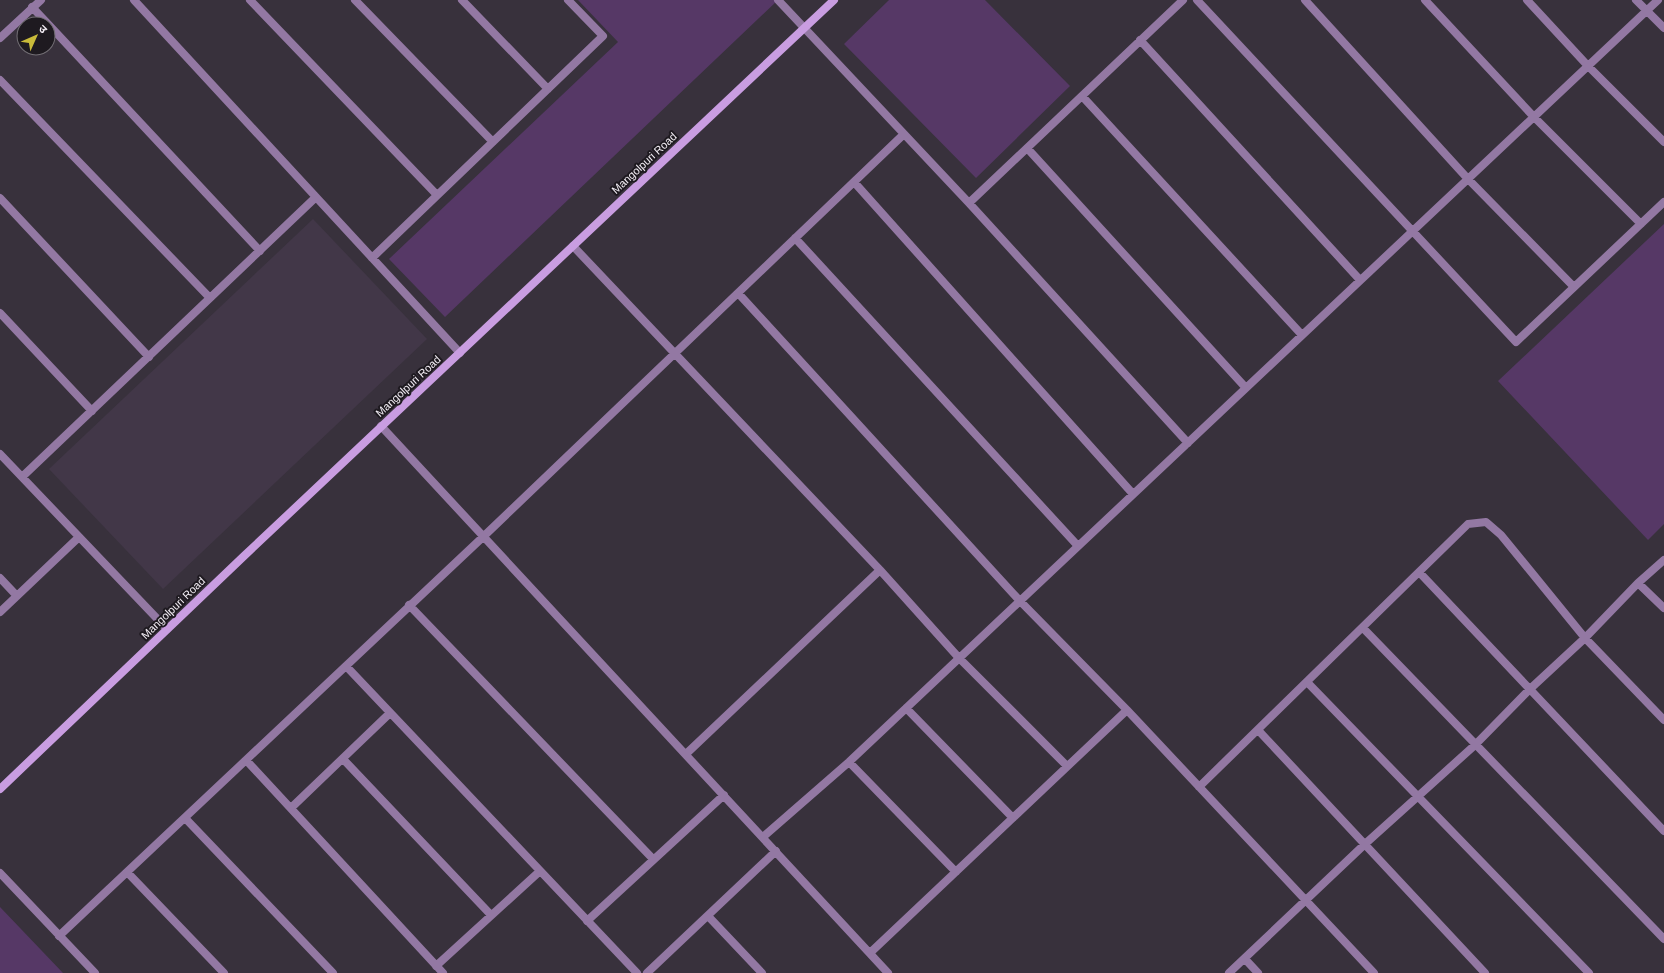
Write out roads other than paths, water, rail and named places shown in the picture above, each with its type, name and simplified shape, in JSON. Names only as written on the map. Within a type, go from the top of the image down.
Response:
[{"type":"street","points":[[0,38],[41,0]]},
{"type":"street","points":[[134,0],[460,353]]},
{"type":"street","points":[[250,0],[437,195]]},
{"type":"street","points":[[355,0],[493,142]]},
{"type":"street","points":[[462,0],[548,89]]},
{"type":"street","points":[[372,258],[603,36],[568,0]]},
{"type":"street","points":[[778,0],[969,203],[1188,442]]},
{"type":"street","name":"Mangolpuri Road","points":[[0,789],[167,629],[834,0]]},
{"type":"street","points":[[969,203],[1182,0]]},
{"type":"street","points":[[1197,0],[1516,342],[1664,202]]},
{"type":"street","points":[[1305,0],[1468,179],[1574,287]]},
{"type":"street","points":[[1424,0],[1534,117],[1641,224]]},
{"type":"street","points":[[1527,0],[1588,66],[1664,142]]},
{"type":"street","points":[[1636,0],[1664,28]]},
{"type":"street","points":[[763,837],[849,762],[1658,0]]},
{"type":"street","points":[[32,7],[40,16]]},
{"type":"street","points":[[56,33],[260,251]]},
{"type":"street","points":[[1140,40],[1360,280]]},
{"type":"street","points":[[0,80],[210,298]]},
{"type":"street","points":[[1082,96],[1302,335]]},
{"type":"street","points":[[59,936],[484,536],[904,134]]},
{"type":"street","points":[[1027,148],[1246,388]]},
{"type":"street","points":[[854,182],[1133,494]]},
{"type":"street","points":[[22,477],[316,197]]},
{"type":"street","points":[[0,198],[149,357]]},
{"type":"street","points":[[796,238],[1078,546]]},
{"type":"street","points":[[573,246],[880,570],[959,658],[1067,766]]},
{"type":"street","points":[[738,293],[1020,601],[1127,710],[1374,973]]},
{"type":"street","points":[[0,313],[92,411]]},
{"type":"street","points":[[382,426],[871,952],[888,973]]},
{"type":"street","points":[[0,454],[167,629]]},
{"type":"street","points":[[1199,787],[1468,524],[1486,522],[1501,535],[1585,638],[1664,720]]},
{"type":"street","points":[[0,612],[79,537]]},
{"type":"street","points":[[1229,973],[1365,844],[1419,797],[1475,744],[1530,689],[1585,638],[1638,583],[1664,560]]},
{"type":"street","points":[[686,754],[880,570]]},
{"type":"street","points":[[1419,572],[1664,831]]},
{"type":"street","points":[[0,578],[17,596]]},
{"type":"street","points":[[1638,583],[1664,608]]},
{"type":"street","points":[[409,605],[653,859]]},
{"type":"street","points":[[1363,628],[1664,939]]},
{"type":"street","points":[[346,666],[637,973]]},
{"type":"street","points":[[1307,682],[1589,973]]},
{"type":"street","points":[[906,708],[1013,818]]},
{"type":"street","points":[[871,952],[1127,710]]},
{"type":"street","points":[[290,808],[390,713]]},
{"type":"street","points":[[1258,730],[1485,973]]},
{"type":"street","points":[[342,759],[491,915]]},
{"type":"street","points":[[246,760],[443,973]]},
{"type":"street","points":[[849,762],[956,872]]},
{"type":"street","points":[[587,920],[724,795]]},
{"type":"street","points":[[185,818],[333,973]]},
{"type":"street","points":[[647,973],[776,851]]},
{"type":"street","points":[[436,966],[540,871]]},
{"type":"street","points":[[127,872],[224,973]]},
{"type":"street","points":[[0,873],[95,973]]},
{"type":"street","points":[[708,916],[762,973]]},
{"type":"street","points":[[1245,958],[1258,973]]}]
